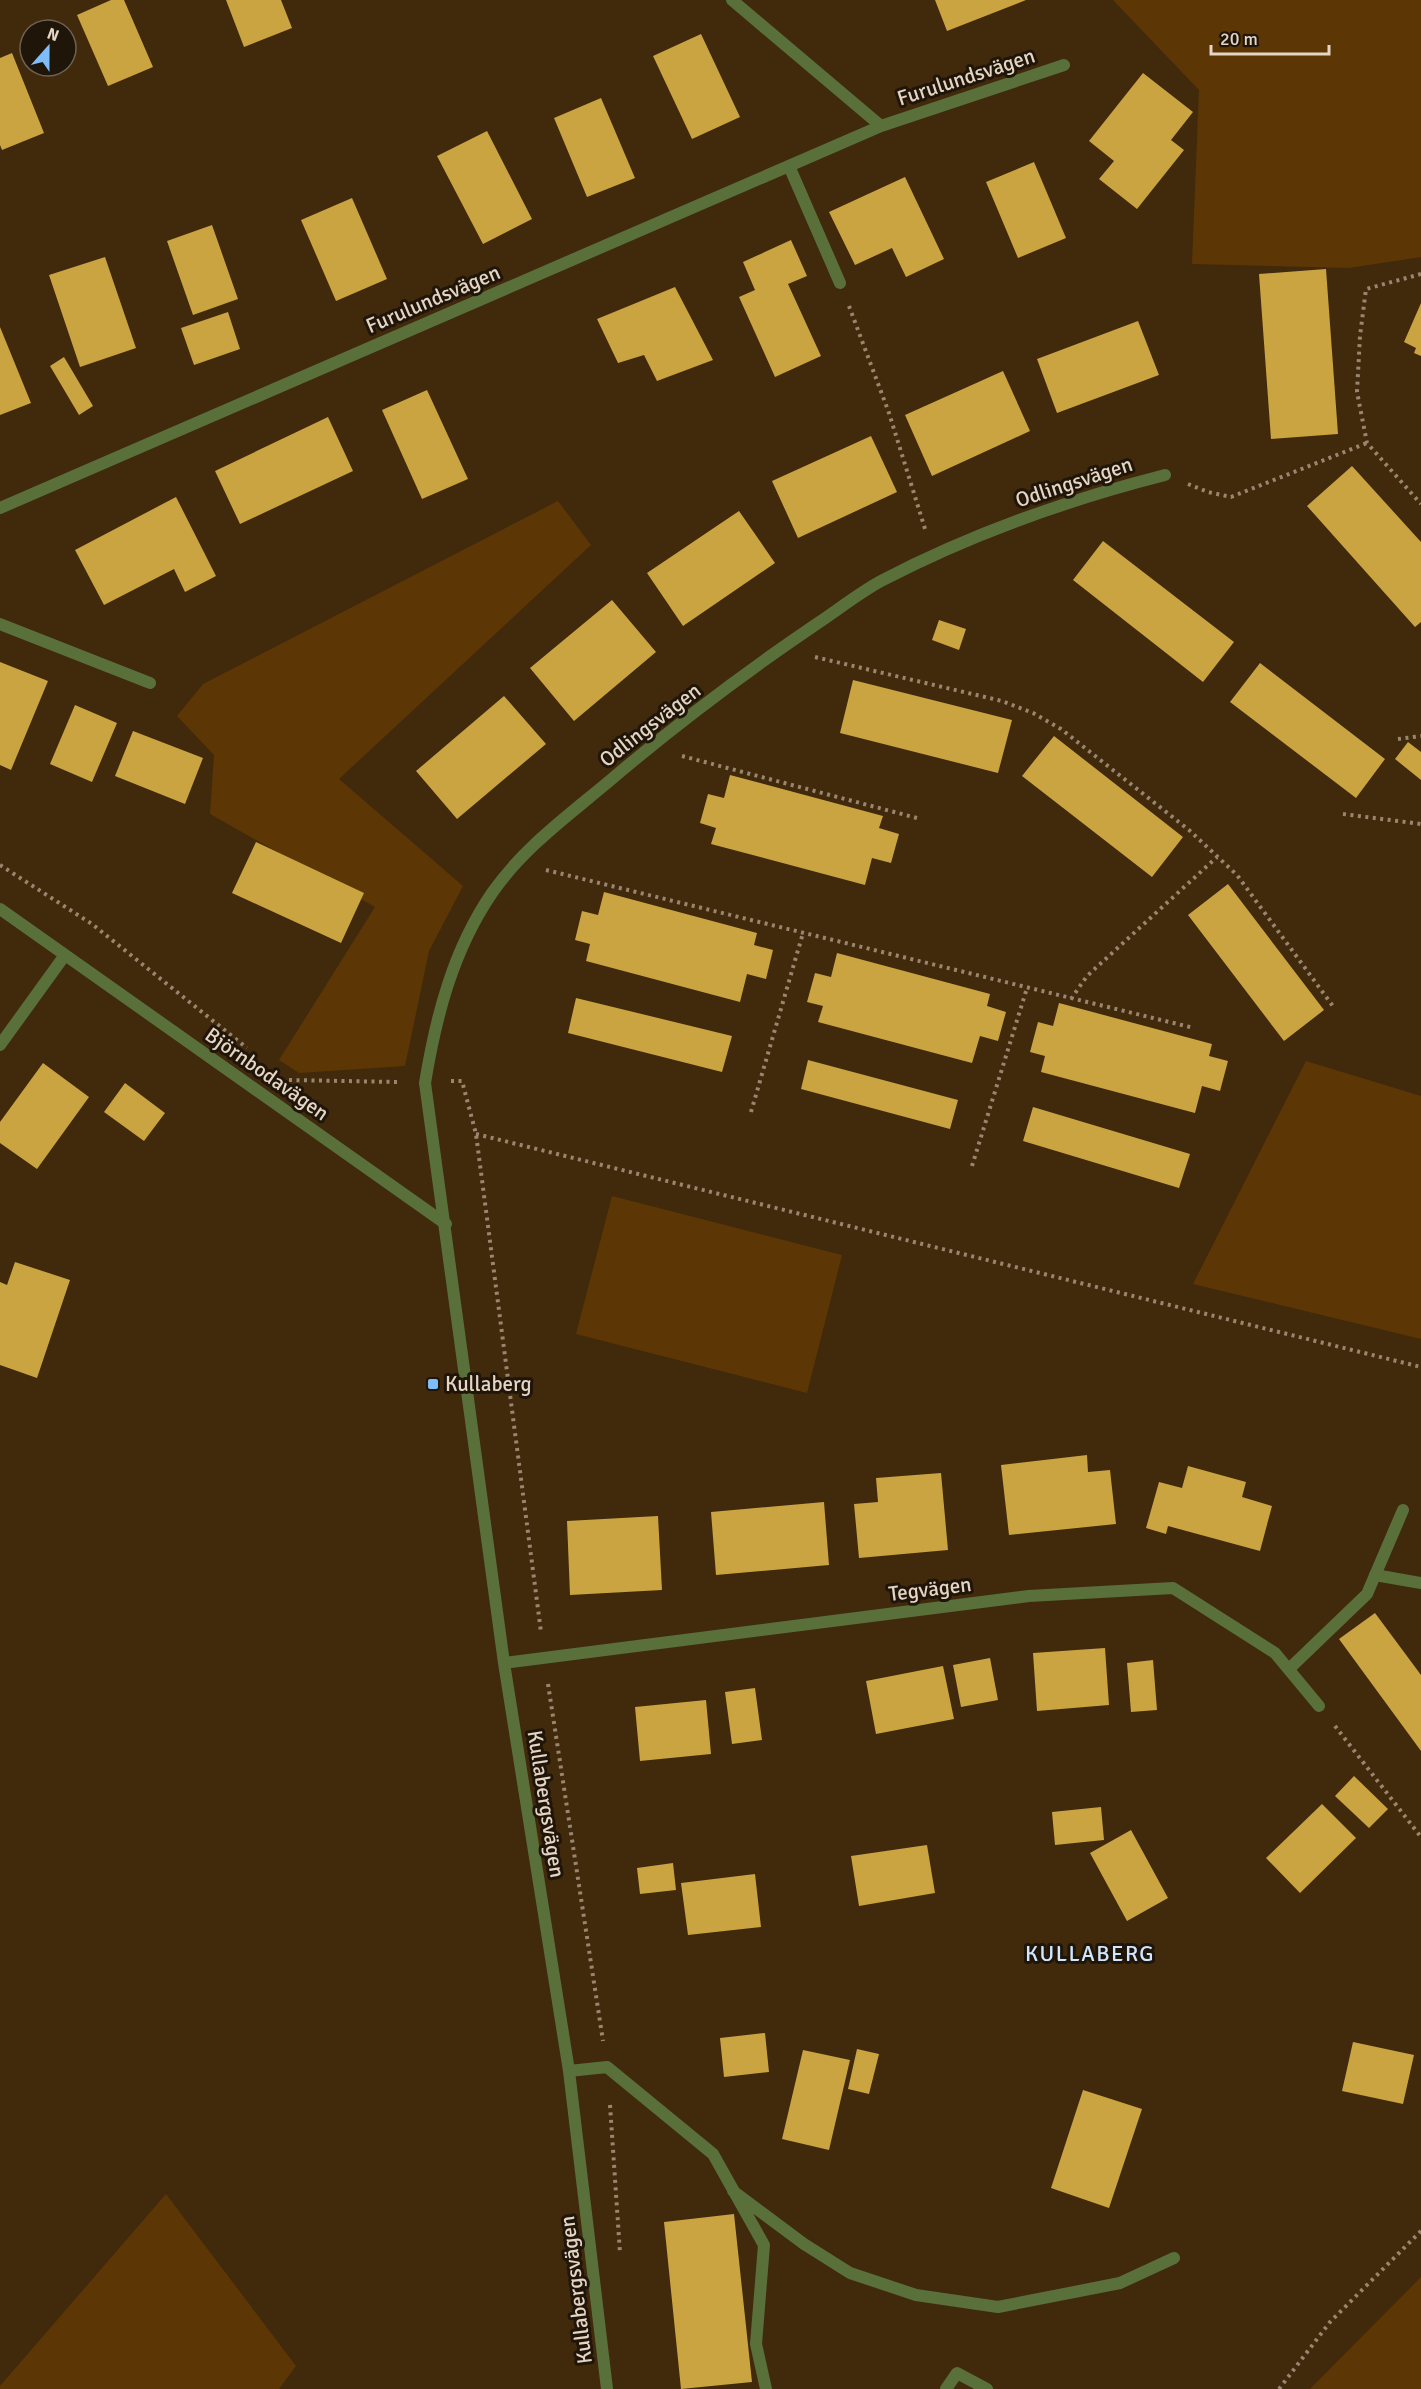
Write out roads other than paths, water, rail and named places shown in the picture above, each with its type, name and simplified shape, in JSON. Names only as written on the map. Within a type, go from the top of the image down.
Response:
[{"type":"street","name":"Furulundsvägen","points":[[732,0],[881,126]]},
{"type":"street","name":"Furulundsvägen","points":[[0,508],[881,126],[1064,65]]},
{"type":"street","points":[[789,166],[840,283]]},
{"type":"street","name":"Odlingsvägen","points":[[446,1224],[425,1083],[434,1028],[457,956],[491,894],[516,862],[650,748],[779,649],[879,582],[980,534],[1111,489],[1165,475]]},
{"type":"street","points":[[0,624],[150,683]]},
{"type":"street","name":"Björnbodavägen","points":[[0,909],[446,1224]]},
{"type":"street","points":[[0,1045],[65,955]]},
{"type":"street","name":"Kullabergsvägen","points":[[446,1224],[504,1663],[569,2071],[607,2389]]},
{"type":"street","points":[[1290,1668],[1367,1594],[1403,1510]]},
{"type":"street","points":[[1375,1575],[1421,1583]]},
{"type":"street","name":"Tegvägen","points":[[504,1663],[1029,1596],[1173,1588],[1275,1653],[1290,1668],[1319,1706]]},
{"type":"street","points":[[569,2071],[607,2067],[713,2154],[764,2245],[756,2344],[766,2389]]},
{"type":"street","points":[[733,2191],[804,2244],[850,2273],[916,2295],[998,2307],[1120,2283],[1174,2258]]},
{"type":"street","points":[[946,2389],[957,2373],[987,2389]]},
{"type":"place","name":"Kullaberg","points":[[433,1384]]},
{"type":"district","name":"KULLABERG","points":[[1090,1953]]}]
